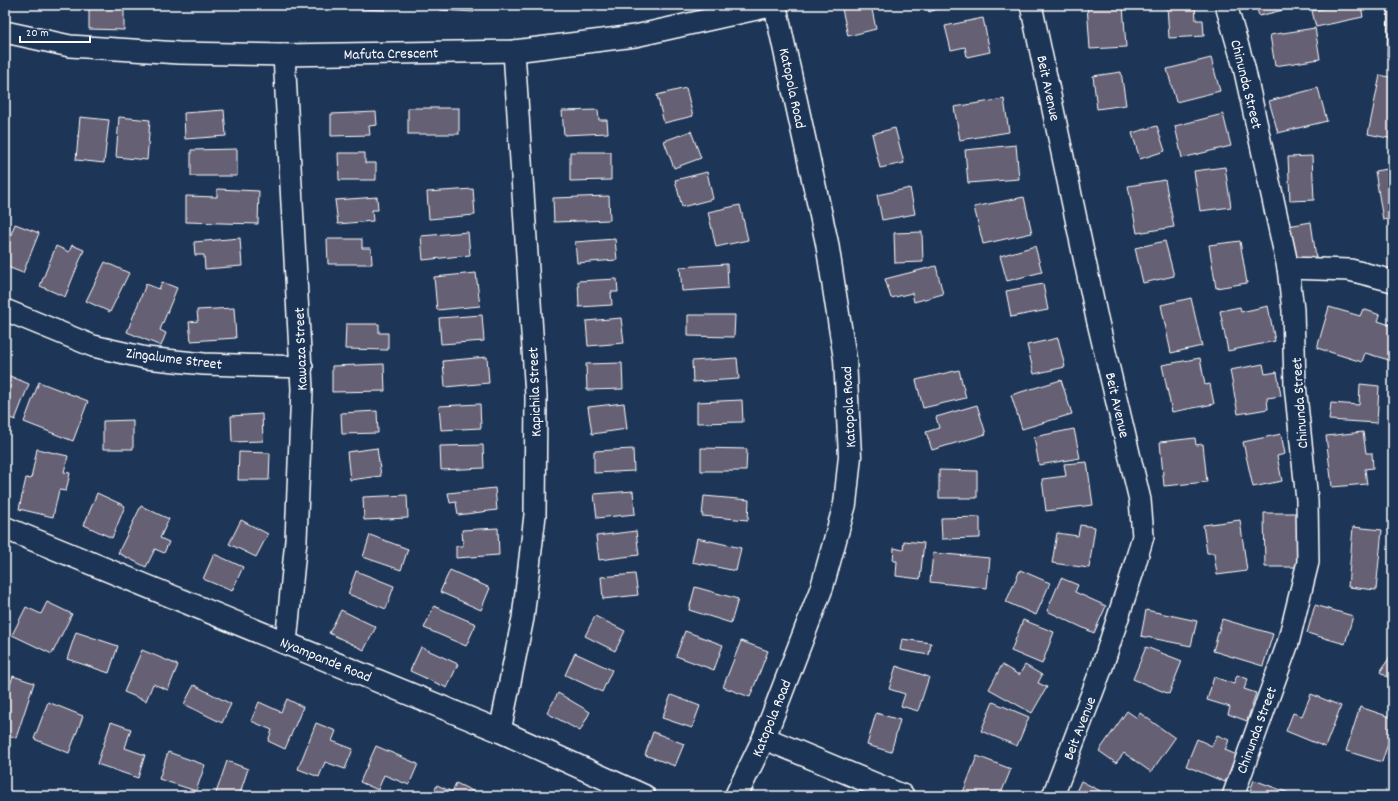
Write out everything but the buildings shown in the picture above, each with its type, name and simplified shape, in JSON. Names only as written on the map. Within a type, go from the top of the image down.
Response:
[{"type":"street","name":"Mafuta Crescent","points":[[5,32],[70,46],[179,53],[284,55],[514,50],[635,36],[775,5]]},
{"type":"street","name":"Katopola Road","points":[[736,796],[764,738],[822,587],[845,504],[850,456],[846,359],[827,243],[775,5]]},
{"type":"street","name":"Beit Avenue","points":[[1031,5],[1096,314],[1140,500],[1143,536],[1102,667],[1053,796]]},
{"type":"street","name":"Chinunda Street","points":[[1226,5],[1244,67],[1288,268],[1293,310],[1295,385],[1307,500],[1308,562],[1288,643],[1233,796]]},
{"type":"street","name":"Kapichila Street","points":[[500,731],[523,618],[535,515],[536,396],[514,50]]},
{"type":"street","name":"Kawaza Street","points":[[284,55],[302,367],[296,540],[286,643]]},
{"type":"street","points":[[1288,268],[1350,270],[1393,281]]},
{"type":"street","name":"Zingalume Street","points":[[5,310],[93,346],[146,358],[204,364],[302,367]]},
{"type":"street","name":"Nyampande Road","points":[[5,528],[500,731],[644,796]]},
{"type":"street","points":[[764,738],[903,796]]}]
